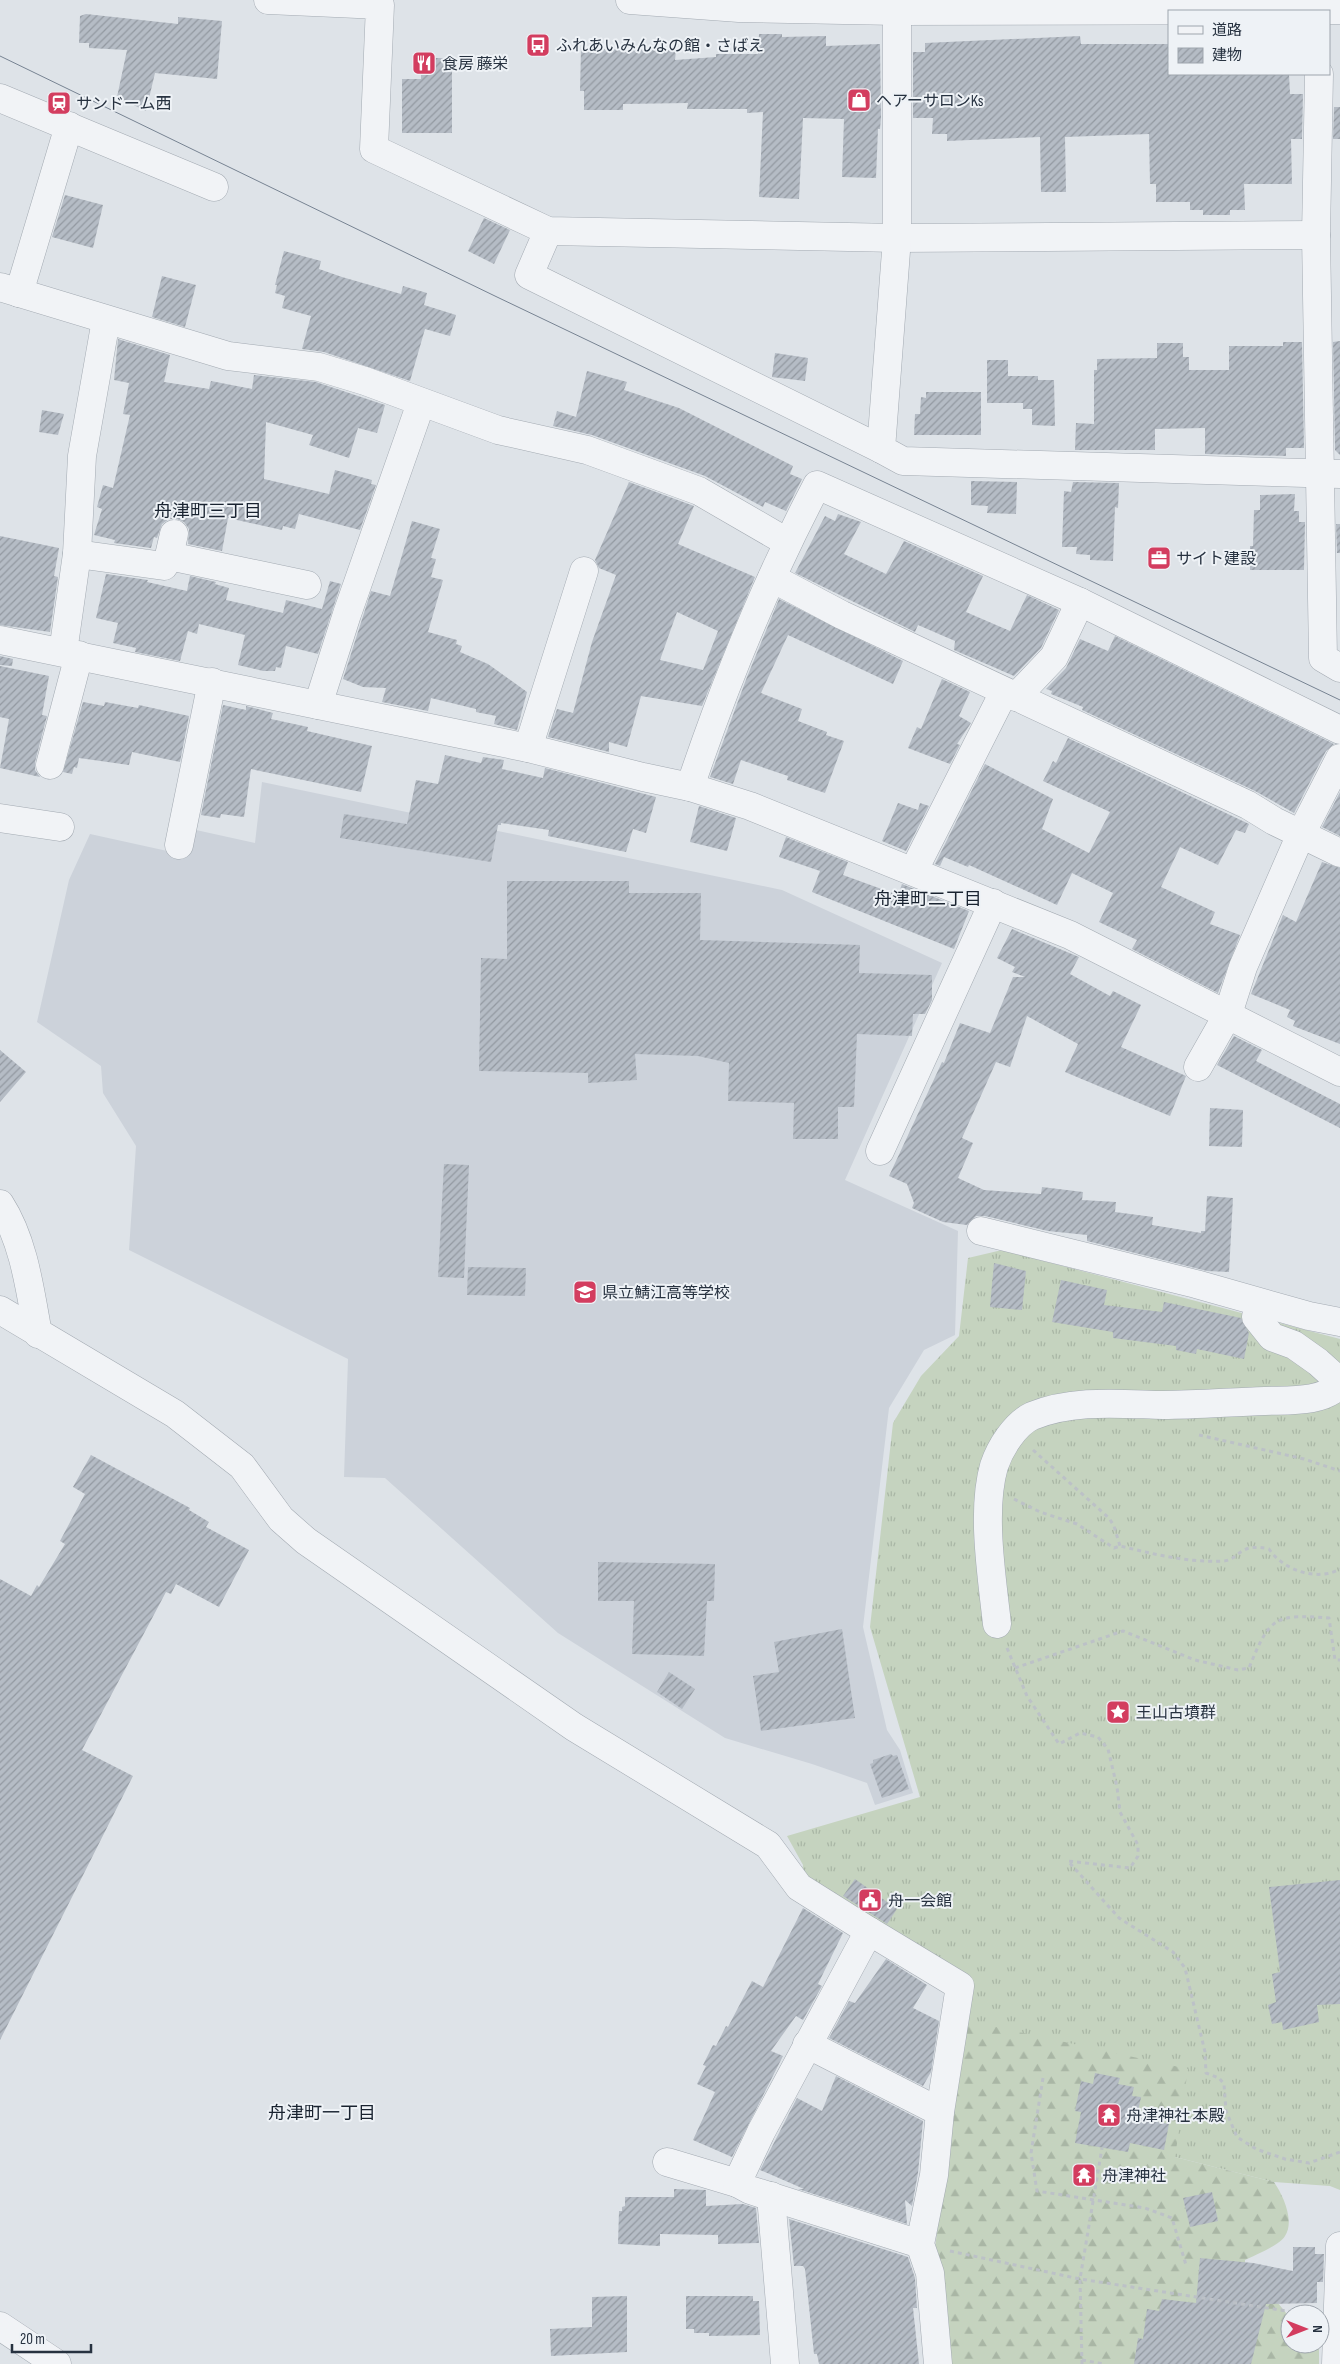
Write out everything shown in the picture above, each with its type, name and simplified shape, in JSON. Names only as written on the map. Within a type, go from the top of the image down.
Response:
[{"type":"street","points":[[268,0],[381,3],[374,149],[548,231],[896,238],[1316,235]]},
{"type":"street","points":[[630,0],[739,4],[897,6],[1320,8]]},
{"type":"street","points":[[881,449],[896,238],[897,6]]},
{"type":"street","points":[[1319,75],[1316,235],[1330,474],[1322,658],[1340,668]]},
{"type":"street","points":[[0,98],[214,187]]},
{"type":"street","points":[[68,126],[9,290],[65,305],[106,320],[228,356],[319,367],[365,381],[498,430],[587,450],[699,492],[788,542]]},
{"type":"street","points":[[548,231],[529,275],[903,461],[1330,474]]},
{"type":"street","points":[[50,765],[71,654],[82,456],[106,320]]},
{"type":"street","points":[[318,705],[347,614],[421,403]]},
{"type":"street","points":[[690,787],[717,707],[788,542],[817,486],[1080,602],[1340,730]]},
{"type":"street","points":[[77,554],[164,566],[172,545],[307,585]]},
{"type":"street","points":[[528,748],[584,571]]},
{"type":"street","points":[[772,578],[786,584],[811,600],[1248,805],[1340,853]]},
{"type":"street","points":[[914,870],[1010,694],[1054,657],[1080,602]]},
{"type":"street","points":[[0,640],[528,748],[643,778],[690,787],[750,806],[914,870],[1070,935],[1340,1072]]},
{"type":"street","points":[[179,845],[212,682]]},
{"type":"street","points":[[1198,1067],[1228,1014],[1242,967],[1301,834],[1340,758]]},
{"type":"street","points":[[0,818],[60,827]]},
{"type":"street","points":[[880,1151],[994,903]]},
{"type":"street","points":[[0,1204],[9,1218],[26,1270],[38,1334]]},
{"type":"street","points":[[981,1231],[1196,1284],[1310,1316],[1340,1322]]},
{"type":"street","points":[[0,1310],[175,1414],[242,1466],[281,1519],[306,1541],[574,1727],[768,1845],[799,1887],[960,1986],[940,2112],[934,2175],[920,2244],[930,2273],[938,2364]]},
{"type":"street","points":[[997,1624],[990,1562],[990,1498],[994,1466],[1014,1430],[1031,1417],[1059,1409],[1098,1404],[1302,1400],[1332,1393],[1340,1383],[1318,1362],[1294,1346],[1272,1337],[1256,1317]]},
{"type":"street","points":[[737,2183],[761,2132],[869,1931]]},
{"type":"street","points":[[808,2044],[940,2112]]},
{"type":"street","points":[[668,2162],[920,2244]]},
{"type":"street","points":[[771,2196],[785,2364]]},
{"type":"street","points":[[1336,2364],[1340,2246]]},
{"type":"street","points":[[0,2326],[57,2364]]},
{"type":"path","points":[[1014,1430],[1060,1476],[1109,1518],[1114,1526],[1120,1546]]},
{"type":"path","points":[[1199,1435],[1304,1459],[1340,1472]]},
{"type":"path","points":[[990,1498],[1005,1494],[1040,1512],[1076,1524],[1114,1548],[1120,1546],[1177,1559],[1226,1561],[1241,1550],[1256,1546],[1269,1550],[1274,1557],[1291,1570],[1331,1574],[1340,1569]]},
{"type":"path","points":[[1015,1668],[1124,1632],[1195,1660],[1238,1670],[1249,1668],[1259,1642],[1271,1624],[1292,1615],[1330,1618],[1335,1660],[1340,1660]]},
{"type":"path","points":[[997,1624],[1026,1696],[1059,1744],[1080,1733],[1098,1738],[1108,1749],[1117,1787],[1120,1812],[1138,1845],[1138,1856],[1130,1868],[1068,1861],[1119,1918],[1173,1952],[1185,1968],[1205,2052],[1206,2073],[1219,2078],[1224,2084],[1226,2112],[1237,2137],[1256,2149],[1285,2159],[1309,2163],[1340,2152]]},
{"type":"path","points":[[1043,2078],[1031,2153],[1037,2191],[1145,2208],[1172,2218],[1186,2265]]},
{"type":"path","points":[[1102,2148],[1080,2279],[1082,2362],[1104,2364]]},
{"type":"path","points":[[920,2244],[1080,2279],[1280,2310]]},
{"type":"shaded area","name":"県立鯖江高等学校","points":[[262,782],[782,890],[942,963],[845,1180],[958,1231],[955,1335],[924,1350],[889,1408],[863,1627],[887,1730],[900,1750],[913,1793],[875,1805],[867,1783],[725,1738],[558,1633],[385,1478],[344,1477],[348,1359],[129,1250],[136,1146],[103,1093],[101,1066],[37,1022],[69,880],[90,834],[181,854],[192,848],[196,830],[255,843]]},
{"type":"green space","name":"王山古墳群","points":[[1002,1250],[1340,1339],[1340,2190],[1330,2186],[1274,2182],[1175,2157],[964,2020],[973,1983],[932,1961],[801,1877],[803,1865],[787,1836],[920,1797],[870,1627],[893,1423],[921,1376],[959,1336],[968,1258]]},
{"type":"green space","points":[[964,2020],[1188,2069],[1175,2157],[1274,2182],[1287,2208],[1288,2230],[1278,2243],[1245,2260],[1246,2293],[1278,2303],[1280,2306],[1280,2354],[1319,2354],[1319,2364],[949,2364],[935,2248]]},
{"type":"building","points":[[86,14],[178,24],[178,17],[222,21],[217,79],[155,73],[146,111],[117,97],[127,50],[89,48],[89,43],[79,43],[80,16]]},
{"type":"building","points":[[759,34],[782,34],[782,37],[826,36],[826,46],[880,44],[881,117],[880,129],[878,129],[876,178],[842,177],[844,119],[803,118],[799,199],[759,197],[763,112],[747,113],[747,109],[687,109],[688,103],[623,104],[623,110],[584,110],[584,91],[580,91],[581,49],[676,50],[675,60],[716,57],[716,54],[758,54]]},
{"type":"building","points":[[1080,36],[1081,44],[1168,44],[1168,75],[1289,75],[1290,94],[1303,94],[1302,139],[1291,139],[1292,184],[1244,184],[1245,210],[1230,210],[1230,215],[1203,215],[1203,210],[1190,210],[1190,202],[1156,202],[1156,184],[1150,184],[1149,134],[1065,137],[1066,192],[1041,192],[1040,137],[947,141],[947,134],[932,134],[933,118],[913,118],[913,52],[925,52],[925,43]]},
{"type":"building","points":[[421,58],[452,58],[452,133],[402,133],[402,79],[421,79]]},
{"type":"building","points":[[1334,107],[1340,107],[1340,139],[1333,139]]},
{"type":"building","points":[[65,195],[103,205],[93,248],[52,237]]},
{"type":"building","points":[[484,218],[510,230],[494,264],[468,251]]},
{"type":"building","points":[[284,251],[321,261],[319,269],[342,277],[401,294],[403,286],[427,293],[424,305],[456,315],[450,336],[425,329],[410,381],[324,352],[302,349],[311,316],[282,308],[285,296],[275,293],[277,285],[275,285]]},
{"type":"building","points":[[162,276],[196,285],[185,327],[152,317]]},
{"type":"building","points":[[118,339],[170,355],[164,382],[209,389],[211,381],[252,389],[254,375],[316,382],[385,405],[377,433],[358,428],[349,458],[309,445],[313,435],[266,422],[264,479],[329,494],[335,470],[372,480],[371,484],[376,485],[360,530],[299,514],[295,529],[283,526],[282,530],[228,518],[222,551],[188,544],[189,529],[184,522],[177,519],[169,519],[162,524],[157,538],[154,537],[151,548],[114,543],[115,540],[94,535],[102,509],[97,507],[103,485],[113,488],[130,415],[123,414],[129,383],[114,380]]},
{"type":"building","points":[[1340,341],[1340,455],[1335,450],[1333,342]]},
{"type":"building","points":[[1283,342],[1302,342],[1304,448],[1286,448],[1286,456],[1205,454],[1205,428],[1155,429],[1155,450],[1075,450],[1076,423],[1094,424],[1094,370],[1097,370],[1097,359],[1157,358],[1157,343],[1183,343],[1183,357],[1189,357],[1189,370],[1229,370],[1229,346],[1283,346]]},
{"type":"building","points":[[775,353],[808,358],[805,381],[772,377]]},
{"type":"building","points":[[987,360],[1008,360],[1008,376],[1038,376],[1038,380],[1054,380],[1055,426],[1032,425],[1032,409],[1023,409],[1023,403],[987,403]]},
{"type":"building","points":[[587,371],[627,382],[624,390],[679,408],[793,466],[790,474],[802,479],[786,511],[765,502],[763,507],[705,476],[592,435],[553,426],[557,411],[576,417]]},
{"type":"building","points":[[926,392],[981,392],[981,435],[914,435],[915,414],[920,414],[921,397],[926,398]]},
{"type":"building","points":[[42,410],[64,414],[58,435],[39,432]]},
{"type":"building","points":[[971,481],[1017,482],[1016,514],[987,513],[988,506],[971,505]]},
{"type":"building","points":[[629,482],[694,506],[678,544],[755,577],[702,706],[641,696],[627,747],[609,742],[609,752],[548,737],[557,709],[573,713],[592,642],[616,575],[599,568],[595,560]],"holes":[[[677,612],[718,631],[703,670],[660,660]]]},
{"type":"building","points":[[1073,482],[1119,483],[1118,508],[1115,507],[1113,561],[1090,560],[1090,555],[1076,554],[1077,547],[1062,547],[1064,491],[1071,492]]},
{"type":"building","points":[[1295,494],[1294,511],[1299,511],[1299,522],[1305,522],[1304,570],[1250,570],[1250,546],[1253,546],[1254,510],[1260,510],[1260,495]]},
{"type":"building","points":[[838,514],[861,522],[844,554],[886,574],[904,541],[983,576],[966,612],[1010,631],[1027,595],[1059,610],[1041,648],[1014,676],[954,650],[955,641],[918,625],[915,632],[795,573],[825,516],[835,521]]},
{"type":"building","points":[[412,521],[440,529],[431,558],[436,559],[431,577],[443,580],[428,632],[457,640],[456,644],[462,646],[460,652],[488,664],[527,692],[517,730],[494,724],[496,716],[431,698],[428,711],[382,702],[386,688],[363,687],[343,679],[371,591],[390,596]]},
{"type":"building","points":[[1336,524],[1340,524],[1340,553],[1337,553]]},
{"type":"building","points":[[0,536],[59,548],[54,576],[58,577],[50,632],[0,625]]},
{"type":"building","points":[[106,574],[148,580],[147,582],[187,591],[190,576],[216,582],[215,584],[229,588],[226,600],[283,613],[286,600],[322,609],[330,581],[341,584],[318,654],[286,646],[281,668],[276,667],[275,671],[263,671],[238,665],[245,635],[199,624],[197,634],[188,631],[180,661],[135,652],[136,648],[113,643],[118,623],[96,618]]},
{"type":"building","points":[[779,599],[903,661],[893,684],[788,635],[761,693],[802,709],[798,721],[827,732],[826,735],[844,741],[825,793],[787,780],[788,776],[741,760],[733,784],[710,777],[747,677]]},
{"type":"building","points":[[1115,636],[1334,744],[1326,751],[1294,813],[1255,791],[1082,710],[1083,707],[1051,694],[1052,691],[1046,689],[1066,668],[1080,639],[1108,651]]},
{"type":"building","points":[[0,656],[13,659],[12,666],[0,665]]},
{"type":"building","points":[[0,666],[49,676],[42,715],[47,716],[35,762],[35,770],[40,777],[0,768],[9,719],[0,717]]},
{"type":"building","points":[[942,679],[970,692],[959,716],[971,723],[957,744],[960,745],[950,764],[908,748],[917,727],[921,729]]},
{"type":"building","points":[[83,702],[104,706],[105,702],[138,708],[139,705],[189,716],[180,762],[132,752],[129,765],[79,758],[77,768],[74,767],[72,774],[63,772]]},
{"type":"building","points":[[223,705],[246,710],[246,706],[273,713],[271,719],[308,727],[307,731],[372,746],[361,792],[251,769],[244,817],[221,814],[220,818],[201,815]]},
{"type":"building","points":[[1068,738],[1249,824],[1245,833],[1236,830],[1218,865],[1180,847],[1161,887],[1215,912],[1210,924],[1240,935],[1218,993],[1132,949],[1137,940],[1099,922],[1113,893],[1072,873],[1057,905],[969,865],[968,867],[944,857],[940,866],[935,864],[985,764],[1053,799],[1042,829],[1089,853],[1110,812],[1043,781],[1053,761],[1056,763]]},
{"type":"building","points":[[445,755],[481,763],[483,757],[504,760],[502,769],[543,778],[545,768],[656,797],[646,833],[633,829],[626,852],[548,836],[549,830],[501,823],[501,825],[498,825],[491,862],[340,838],[344,814],[407,824],[416,780],[438,784]]},
{"type":"building","points":[[1340,792],[1340,836],[1322,827]]},
{"type":"building","points":[[898,803],[918,810],[920,803],[929,806],[906,851],[882,841]]},
{"type":"building","points":[[699,806],[736,818],[727,851],[690,842]]},
{"type":"building","points":[[786,837],[848,862],[843,875],[898,895],[902,884],[969,911],[954,949],[812,892],[820,871],[779,857]]},
{"type":"building","points":[[1322,862],[1340,868],[1340,1044],[1293,1026],[1295,1021],[1287,1017],[1290,1010],[1251,994],[1283,915],[1296,922]]},
{"type":"building","points":[[507,881],[629,881],[629,893],[701,893],[700,940],[860,945],[859,973],[932,975],[932,1000],[925,1014],[913,1014],[912,1036],[857,1034],[854,1107],[838,1107],[838,1139],[793,1139],[794,1103],[728,1101],[729,1063],[698,1056],[635,1054],[637,1080],[588,1083],[588,1073],[479,1071],[481,958],[507,959]]},
{"type":"building","points":[[1012,929],[1079,957],[1070,974],[1110,996],[1113,991],[1141,1005],[1121,1047],[1186,1076],[1170,1116],[1065,1072],[1078,1044],[1027,1016],[1010,1067],[996,1062],[962,1138],[973,1143],[958,1178],[984,1190],[1041,1194],[1042,1187],[1083,1192],[1082,1200],[1116,1202],[1115,1212],[1153,1217],[1152,1225],[1201,1233],[1201,1231],[1205,1231],[1207,1196],[1233,1198],[1229,1272],[1207,1271],[1087,1241],[1087,1235],[1048,1231],[985,1216],[976,1216],[967,1225],[943,1222],[912,1208],[914,1203],[907,1184],[889,1176],[942,1062],[944,1063],[960,1023],[990,1033],[1013,977],[1025,977],[1012,972],[1015,967],[997,958]]},
{"type":"building","points":[[1234,1036],[1262,1050],[1256,1061],[1340,1104],[1340,1128],[1217,1065]]},
{"type":"building","points":[[0,1050],[26,1072],[0,1102]]},
{"type":"building","points":[[1210,1108],[1243,1110],[1242,1147],[1209,1146]]},
{"type":"building","points":[[444,1164],[469,1165],[464,1278],[438,1277]]},
{"type":"building","points":[[994,1263],[1026,1271],[1022,1310],[990,1307]]},
{"type":"building","points":[[468,1267],[526,1268],[525,1296],[467,1295]]},
{"type":"building","points":[[1061,1280],[1107,1290],[1104,1305],[1162,1312],[1164,1302],[1241,1318],[1249,1333],[1244,1359],[1197,1349],[1196,1354],[1176,1350],[1176,1346],[1113,1338],[1113,1332],[1052,1322]]},
{"type":"building","points":[[91,1455],[190,1508],[189,1510],[209,1522],[206,1527],[249,1550],[219,1607],[176,1584],[171,1594],[166,1592],[82,1750],[133,1776],[0,2040],[0,1579],[31,1596],[37,1585],[39,1587],[65,1544],[60,1541],[85,1494],[73,1487]]},
{"type":"building","points":[[598,1562],[715,1564],[714,1601],[707,1601],[704,1656],[632,1654],[634,1601],[598,1601]]},
{"type":"building","points":[[842,1629],[855,1718],[761,1731],[753,1676],[779,1672],[774,1642]]},
{"type":"building","points":[[669,1672],[695,1689],[682,1709],[657,1692]]},
{"type":"building","points":[[891,1754],[893,1756],[897,1755],[909,1789],[882,1798],[870,1764],[873,1763],[873,1760]]},
{"type":"building","points":[[855,1879],[897,1909],[887,1924],[843,1896]]},
{"type":"building","points":[[1340,1880],[1340,2004],[1317,2005],[1319,2022],[1283,2030],[1282,2022],[1272,2024],[1268,2005],[1276,2002],[1272,1974],[1280,1972],[1269,1887]]},
{"type":"building","points":[[803,1908],[843,1933],[818,1984],[822,1986],[803,2020],[796,2016],[771,2051],[783,2056],[732,2157],[693,2140],[715,2092],[697,2084],[706,2066],[703,2065],[713,2045],[716,2046],[726,2026],[728,2027],[752,1981],[763,1987]]},
{"type":"building","points":[[886,1959],[927,1985],[913,2008],[939,2021],[931,2072],[923,2086],[829,2038],[849,2001],[855,2003]]},
{"type":"building","name":"舟津神社 本殿","points":[[1095,2073],[1120,2078],[1118,2084],[1134,2087],[1132,2096],[1141,2097],[1137,2117],[1169,2124],[1164,2150],[1130,2143],[1128,2152],[1075,2143],[1081,2112],[1075,2111],[1081,2081],[1093,2084]]},
{"type":"building","points":[[836,2076],[923,2121],[918,2173],[912,2206],[905,2200],[907,2224],[798,2189],[804,2189],[760,2170],[797,2098],[822,2111]]},
{"type":"building","points":[[674,2189],[706,2190],[706,2206],[743,2204],[756,2208],[759,2243],[718,2244],[718,2235],[660,2234],[660,2246],[618,2244],[619,2211],[622,2211],[622,2207],[625,2206],[625,2197],[674,2197]]},
{"type":"building","points":[[1212,2192],[1218,2221],[1190,2227],[1183,2198]]},
{"type":"building","points":[[789,2219],[908,2257],[915,2278],[917,2308],[913,2308],[919,2364],[819,2364],[817,2354],[814,2354],[805,2269],[803,2266],[794,2266]]},
{"type":"building","points":[[1293,2247],[1315,2247],[1315,2254],[1324,2254],[1323,2282],[1317,2282],[1317,2303],[1266,2304],[1251,2364],[1134,2364],[1138,2338],[1143,2339],[1147,2309],[1159,2311],[1162,2299],[1196,2303],[1200,2258],[1253,2263],[1293,2271]]},
{"type":"building","points":[[627,2296],[627,2352],[551,2356],[550,2329],[592,2327],[592,2297]]},
{"type":"building","points":[[686,2296],[753,2296],[753,2301],[759,2301],[760,2335],[709,2336],[709,2333],[694,2333],[694,2329],[686,2329]]},
{"type":"tram line","points":[[0,56],[497,297],[1340,700]]},
{"type":"place","name":"ふれあいみんなの館・さばえ","points":[[538,45]]},
{"type":"place","name":"食房 藤栄","points":[[424,63]]},
{"type":"place","name":"ヘアーサロンKs","points":[[859,100]]},
{"type":"place","name":"サンドーム西","points":[[59,103]]},
{"type":"place","name":"サイト建設","points":[[1159,558]]},
{"type":"place","name":"県立鯖江高等学校","points":[[585,1292]]},
{"type":"place","name":"王山古墳群","points":[[1118,1712]]},
{"type":"place","name":"舟一会館","points":[[870,1900]]},
{"type":"place","name":"舟津神社 本殿","points":[[1109,2115]]},
{"type":"place","name":"舟津神社","points":[[1084,2175]]},
{"type":"district","name":"舟津町三丁目","points":[[208,511]]},
{"type":"district","name":"舟津町二丁目","points":[[928,899]]},
{"type":"district","name":"舟津町一丁目","points":[[322,2113]]}]
